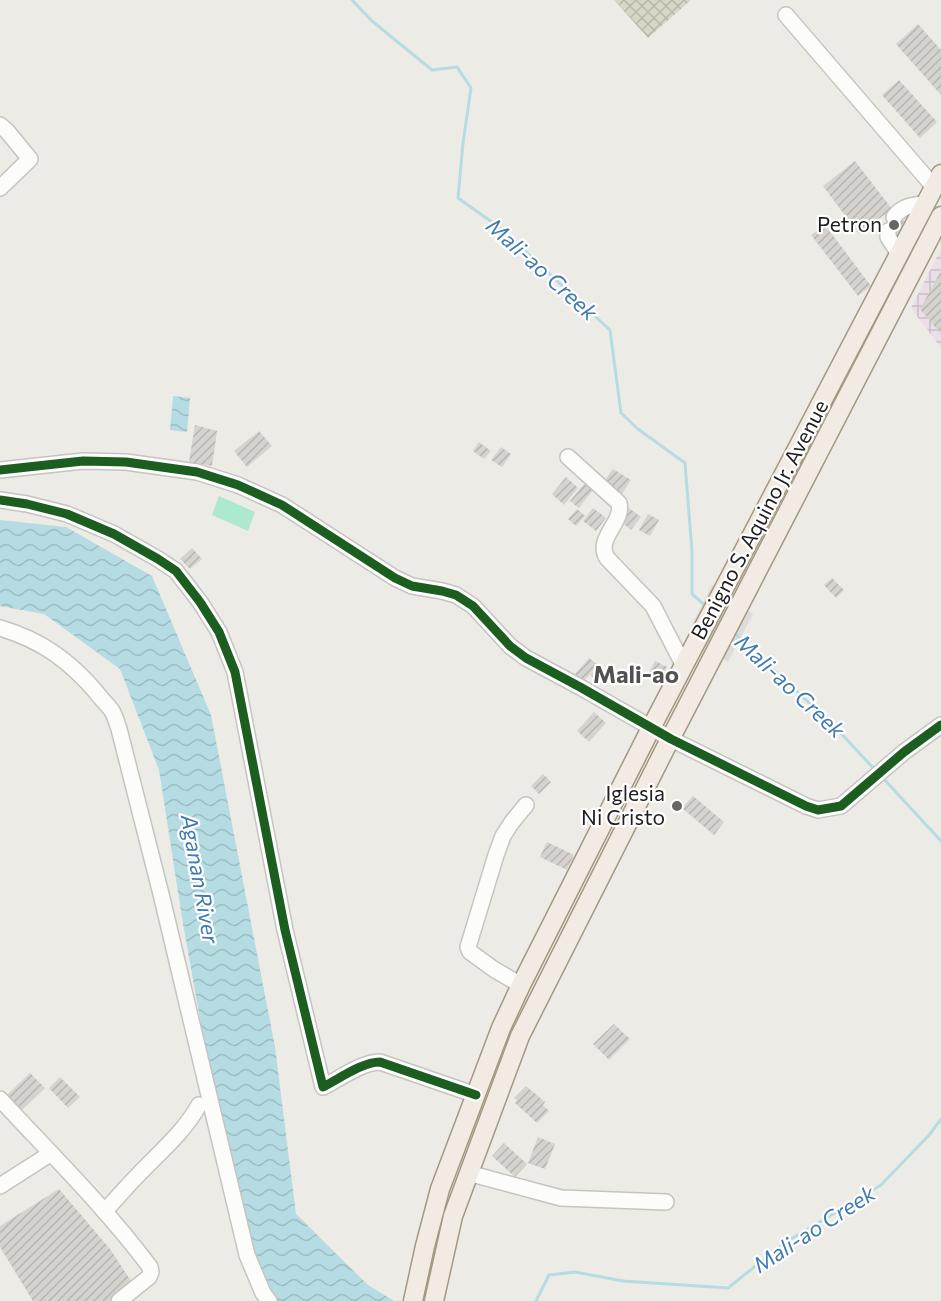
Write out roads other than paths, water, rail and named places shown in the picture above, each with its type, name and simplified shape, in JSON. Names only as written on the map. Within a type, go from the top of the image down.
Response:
[{"type":"main road","name":"Benigno S. Aquino Jr. Avenue","points":[[413,1301],[441,1189],[501,1028],[521,985],[651,728],[937,180]]},
{"type":"main road","name":"Benigno S. Aquino Jr. Avenue","points":[[434,1301],[453,1216],[520,1036],[941,216]]},
{"type":"street","points":[[786,15],[937,180]]},
{"type":"street","points":[[0,125],[30,159],[0,188]]},
{"type":"street","points":[[899,254],[888,237],[891,224],[899,211],[910,205],[925,204]]},
{"type":"street","points":[[568,457],[619,503],[621,509],[604,542],[604,552],[607,558],[653,606],[684,666]]},
{"type":"street","points":[[0,470],[83,461],[126,462],[197,471],[237,485],[282,505],[395,578],[412,586],[456,595],[473,606],[510,646],[526,658],[671,739],[818,810],[841,806],[904,752],[941,725]]},
{"type":"street","points":[[0,500],[67,514],[114,534],[158,559],[176,571],[219,632],[235,672],[285,930],[323,1087],[363,1066],[380,1062],[476,1095]]},
{"type":"street","points":[[0,628],[41,644],[68,663],[112,710],[119,729],[161,894],[247,1255],[263,1293],[270,1301]]},
{"type":"street","points":[[521,985],[495,970],[470,952],[468,947],[500,846],[512,822],[526,805]]},
{"type":"street","points":[[0,1099],[105,1211],[150,1267],[149,1277],[119,1301]]},
{"type":"street","points":[[105,1211],[178,1134],[198,1105]]},
{"type":"street","points":[[0,1186],[50,1154]]},
{"type":"street","points":[[468,1173],[561,1198],[666,1202]]},
{"type":"water","points":[[173,396],[190,398],[187,432],[170,430]]},
{"type":"water","name":"Aganan River","points":[[0,520],[66,527],[152,576],[211,715],[275,1047],[296,1214],[368,1285],[394,1301],[266,1301],[212,1085],[183,924],[159,770],[120,669],[44,614],[0,606]]},
{"type":"waterway","name":"Mali-ao Creek","points":[[352,0],[372,21],[432,70],[457,67],[471,88],[458,198],[499,227],[610,330],[621,413],[638,429],[685,463],[692,551],[692,594],[708,608]]},
{"type":"waterway","name":"Mali-ao Creek","points":[[732,631],[837,729],[876,771]]},
{"type":"waterway","name":"Mali-ao Creek","points":[[883,778],[941,841]]},
{"type":"waterway","name":"Mali-ao Creek","points":[[536,1301],[549,1275],[575,1272],[623,1281],[728,1288],[783,1244],[881,1185],[930,1134],[941,1119]]},
{"type":"place","name":"Petron","points":[[894,225]]},
{"type":"place","name":"Iglesia Ni Cristo","points":[[677,806]]},
{"type":"district","name":"Mali-ao","points":[[636,675]]}]
